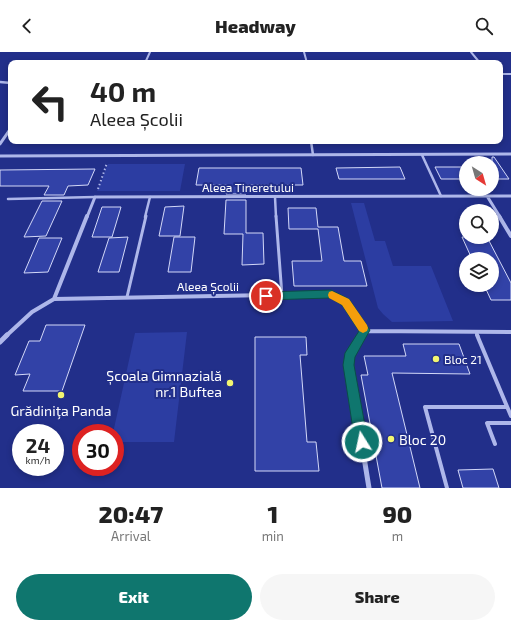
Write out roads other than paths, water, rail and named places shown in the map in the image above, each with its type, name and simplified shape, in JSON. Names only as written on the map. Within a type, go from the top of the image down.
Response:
[{"type":"street","points":[[0,144],[8,132]]},
{"type":"street","points":[[0,156],[122,157],[509,154],[511,160]]},
{"type":"street","name":"Aleea Tineretului","points":[[95,197],[459,196]]},
{"type":"street","points":[[487,196],[511,236]]},
{"type":"street","name":"Aleea Tineretului","points":[[499,196],[511,196]]},
{"type":"street","points":[[54,299],[95,197]]},
{"type":"street","name":"Aleea Școlii","points":[[0,342],[38,306],[54,299],[127,296],[282,296],[331,294],[346,302],[364,330]]},
{"type":"street","points":[[369,488],[349,365],[349,356],[364,330],[511,332]]},
{"type":"lane","points":[[311,144],[313,156]]},
{"type":"lane","points":[[422,155],[441,196]]},
{"type":"lane","points":[[8,199],[95,197]]},
{"type":"lane","points":[[127,296],[150,197]]},
{"type":"lane","points":[[275,197],[282,296]]},
{"type":"lane","points":[[476,332],[511,416]]},
{"type":"lane","points":[[447,488],[425,407],[507,407]]},
{"type":"lane","points":[[495,444],[487,424],[511,423]]},
{"type":"place","name":"Bloc 21","points":[[436,359]]},
{"type":"place","name":"Școala Gimnazială nr.1 Buftea","points":[[230,383]]},
{"type":"place","name":"Grădiniţa Panda","points":[[61,395]]},
{"type":"place","name":"Bloc 20","points":[[391,439]]}]
